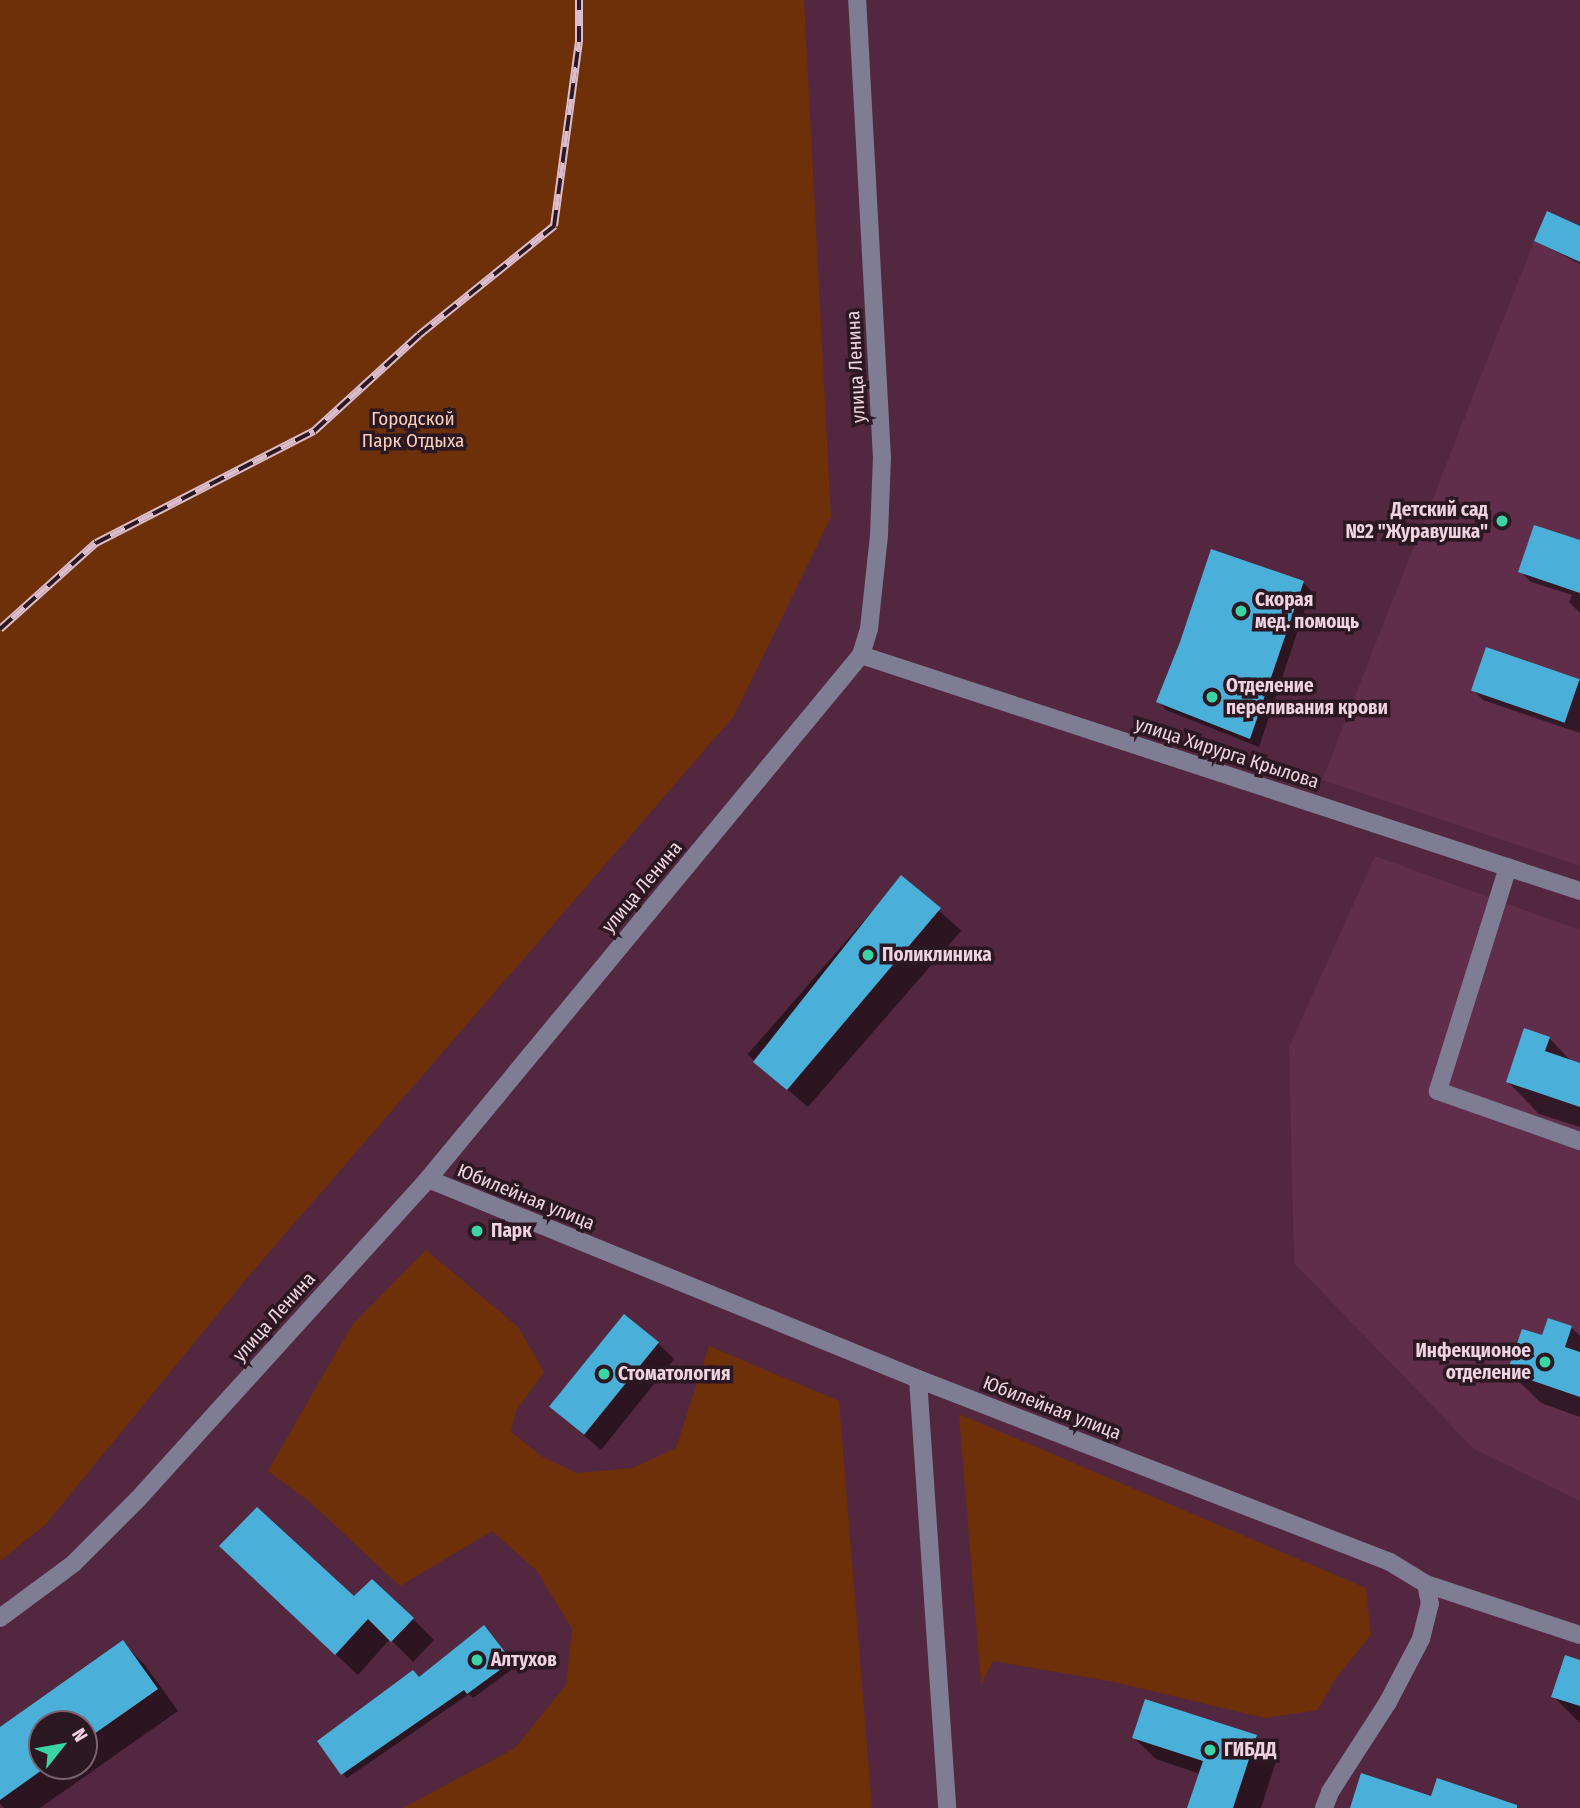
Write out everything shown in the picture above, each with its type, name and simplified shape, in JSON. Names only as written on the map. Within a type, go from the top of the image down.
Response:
[{"type":"street","name":"улица Ленина","points":[[0,1618],[73,1564],[138,1499],[428,1179],[860,655],[869,629],[879,535],[882,458],[857,0]]},
{"type":"street","name":"улица Хирурга Крылова","points":[[860,655],[1580,891]]},
{"type":"street","points":[[1508,867],[1438,1091],[1580,1141]]},
{"type":"street","name":"Юбилейная улица","points":[[428,1179],[918,1379],[1390,1562],[1426,1584],[1580,1635]]},
{"type":"street","points":[[918,1379],[947,1808]]},
{"type":"street","points":[[1324,1808],[1330,1792],[1388,1702],[1421,1639],[1430,1604],[1426,1584]]},
{"type":"shaded area","name":"Детский сад №2 \"Журавушка\"","points":[[1534,241],[1580,262],[1580,866],[1322,780]]},
{"type":"shaded area","points":[[1375,856],[1580,930],[1580,1501],[1474,1449],[1294,1263],[1289,1047]]},
{"type":"green space","name":"Городской Парк Отдыха","points":[[0,0],[804,0],[831,517],[734,716],[253,1271],[46,1524],[0,1561]]},
{"type":"green space","points":[[426,1250],[518,1327],[544,1372],[516,1411],[511,1432],[544,1458],[577,1473],[633,1468],[676,1448],[709,1346],[839,1401],[872,1808],[403,1808],[515,1748],[566,1685],[572,1629],[537,1571],[492,1531],[400,1586],[311,1503],[268,1471],[352,1325]]},
{"type":"green space","points":[[959,1414],[1366,1588],[1371,1635],[1335,1679],[1318,1710],[1265,1718],[1114,1682],[993,1661],[981,1685]]},
{"type":"building","points":[[1547,211],[1580,226],[1580,262],[1534,241]]},
{"type":"building","points":[[1534,525],[1580,540],[1580,593],[1518,572]]},
{"type":"building","points":[[1211,549],[1304,581],[1250,739],[1156,702],[1180,642]]},
{"type":"building","points":[[1486,647],[1580,679],[1565,723],[1471,690]]},
{"type":"building","name":"Поликлиника","points":[[901,875],[941,908],[787,1090],[753,1062]]},
{"type":"building","points":[[1524,1028],[1550,1037],[1545,1051],[1580,1063],[1580,1107],[1506,1082]]},
{"type":"building","name":"Стоматология","points":[[624,1314],[659,1342],[584,1435],[549,1406]]},
{"type":"building","name":"Инфекционое отделение","points":[[1548,1318],[1572,1326],[1565,1347],[1580,1352],[1580,1397],[1507,1372],[1522,1329],[1542,1335]]},
{"type":"building","points":[[257,1507],[354,1596],[372,1579],[414,1618],[391,1642],[368,1619],[335,1655],[219,1546]]},
{"type":"building","points":[[484,1625],[512,1661],[467,1694],[464,1690],[341,1775],[317,1741],[413,1670],[419,1677]]},
{"type":"building","points":[[123,1640],[158,1689],[98,1731],[98,1710],[28,1710],[28,1780],[0,1800],[0,1727]]},
{"type":"building","points":[[1565,1655],[1580,1660],[1580,1706],[1551,1697]]},
{"type":"building","name":"ГИБДД","points":[[1145,1699],[1257,1735],[1233,1808],[1187,1808],[1203,1761],[1132,1738]]},
{"type":"building","points":[[1361,1773],[1431,1796],[1437,1778],[1517,1805],[1517,1808],[1350,1808]]},
{"type":"railway","points":[[0,629],[96,543],[314,431],[419,335],[554,226],[579,42],[579,0]]},
{"type":"place","name":"Детский сад №2 \"Журавушка\"","points":[[1502,521]]},
{"type":"place","name":"Скорая мед. помощь","points":[[1241,611]]},
{"type":"place","name":"Отделение переливания крови","points":[[1212,697]]},
{"type":"place","name":"Поликлиника","points":[[868,955]]},
{"type":"place","name":"Парк","points":[[477,1231]]},
{"type":"place","name":"Инфекционое отделение","points":[[1545,1362]]},
{"type":"place","name":"Стоматология","points":[[604,1374]]},
{"type":"place","name":"Алтухов","points":[[477,1660]]},
{"type":"place","name":"ГИБДД","points":[[1210,1750]]}]
